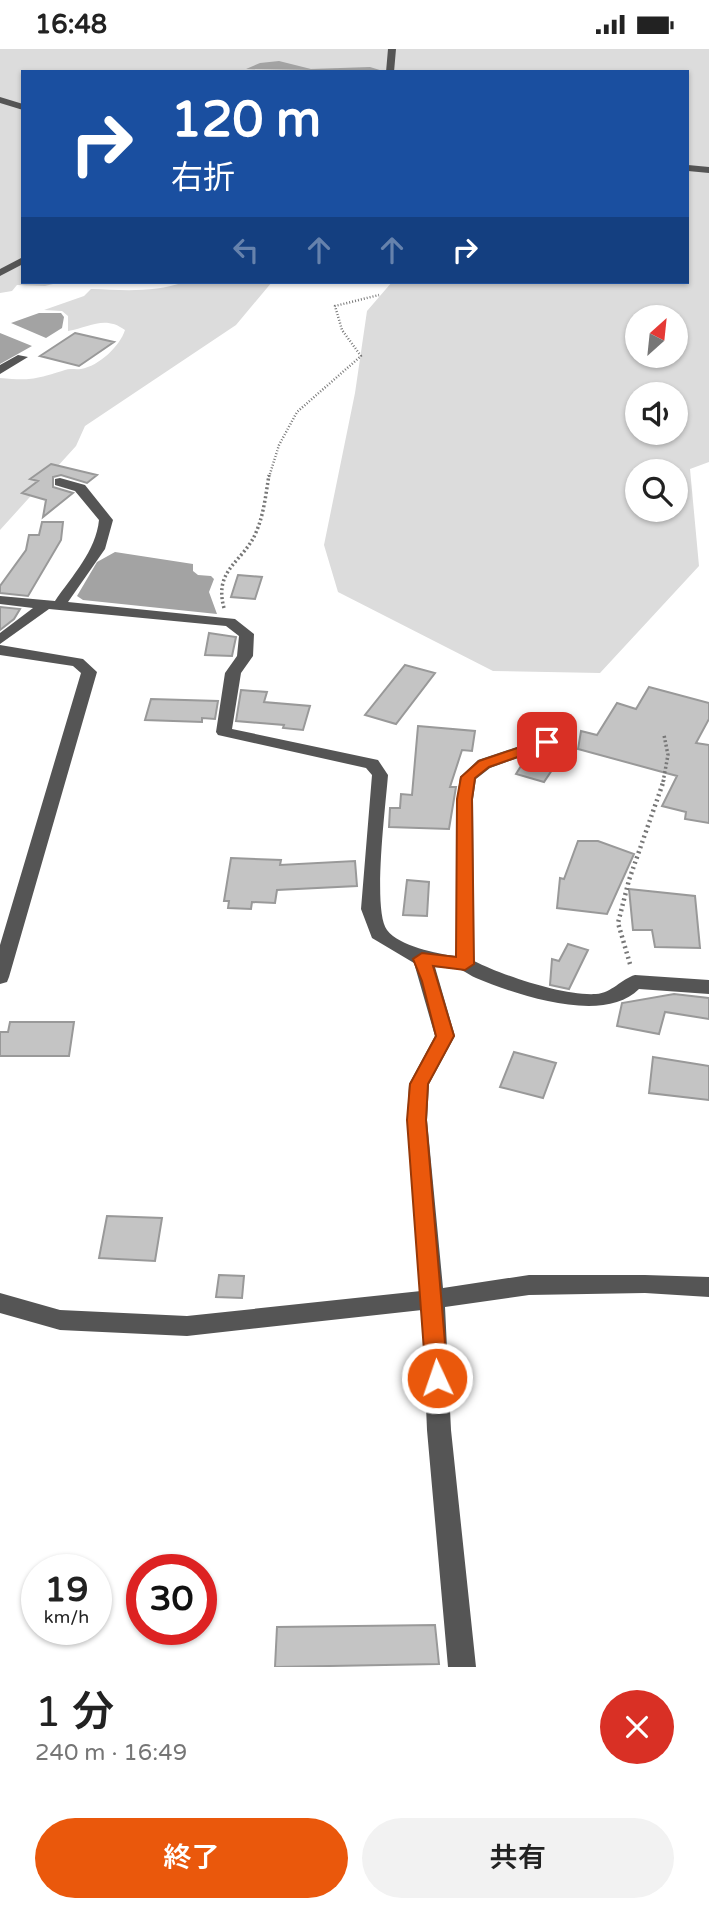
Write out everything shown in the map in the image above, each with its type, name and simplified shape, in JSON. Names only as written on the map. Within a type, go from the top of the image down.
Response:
[{"type":"street","points":[[390,70],[392,49]]},
{"type":"street","points":[[0,100],[21,106]]},
{"type":"street","points":[[689,168],[709,170]]},
{"type":"street","points":[[0,273],[21,261]]},
{"type":"street","points":[[0,370],[22,357]]},
{"type":"street","points":[[0,640],[54,603],[98,549],[105,531],[106,520],[80,488],[60,482]]},
{"type":"street","points":[[0,600],[54,603],[230,622],[247,634],[245,656],[233,673],[224,733],[372,764],[380,775],[370,909],[379,934],[422,959],[465,964],[482,973],[560,997],[598,1001],[626,991],[635,982],[709,987]]},
{"type":"street","points":[[0,650],[78,662],[89,672],[0,977]]},
{"type":"street","points":[[465,964],[465,799],[468,777],[484,764],[567,735]]},
{"type":"street","points":[[422,959],[431,981],[445,1036],[419,1084],[417,1120],[433,1299],[439,1430],[462,1667]]},
{"type":"street","points":[[0,1303],[60,1320],[187,1326],[433,1299],[529,1285],[645,1284],[709,1287]]},
{"type":"path","points":[[230,622],[220,598],[223,574],[252,540],[272,463],[297,411],[312,395],[352,367],[361,356],[342,330],[335,306],[379,295]]},
{"type":"path","points":[[635,982],[618,923],[629,880],[663,784],[668,755],[664,735]]},
{"type":"shaded area","points":[[0,49],[709,49],[709,462],[690,469],[699,566],[600,673],[493,671],[338,592],[324,545],[355,393],[367,311],[390,284],[689,284],[689,70],[21,70],[21,284],[53,284],[17,285],[12,291],[0,293]]},
{"type":"shaded area","points":[[279,61],[311,69],[370,67],[380,70],[246,69],[260,63]]},
{"type":"shaded area","points":[[270,284],[236,325],[85,426],[76,446],[0,530],[0,378],[33,379],[67,369],[88,367],[108,354],[125,330],[111,323],[97,323],[68,331],[68,316],[62,311],[44,310],[84,296],[91,289],[150,289],[173,285]]},
{"type":"shaded area","points":[[39,313],[61,313],[64,317],[62,328],[46,338],[11,323]]},
{"type":"shaded area","points":[[0,333],[32,346],[0,364]]},
{"type":"shaded area","points":[[115,552],[193,564],[193,571],[198,575],[211,576],[214,579],[209,592],[217,614],[83,600],[77,596],[97,562]]},
{"type":"building","points":[[75,333],[114,342],[79,366],[40,356]]},
{"type":"building","points":[[51,464],[97,475],[87,483],[61,475],[53,477],[53,487],[73,493],[43,517],[46,500],[22,493],[38,481],[30,479]]},
{"type":"building","points":[[42,522],[63,522],[61,540],[28,596],[0,593],[0,586],[26,550],[29,535],[39,535]]},
{"type":"building","points":[[238,575],[262,577],[255,599],[231,597]]},
{"type":"building","points":[[0,607],[20,609],[14,619],[0,630]]},
{"type":"building","points":[[209,633],[236,637],[232,656],[205,655]]},
{"type":"building","points":[[405,665],[435,673],[396,724],[365,715]]},
{"type":"building","points":[[649,687],[709,703],[709,719],[696,743],[709,745],[709,823],[685,819],[686,812],[662,806],[677,776],[578,749],[581,731],[597,735],[617,703],[636,709]]},
{"type":"building","points":[[241,690],[267,692],[264,702],[310,706],[303,730],[283,728],[284,725],[236,721]]},
{"type":"building","points":[[151,699],[218,701],[215,719],[202,718],[202,722],[145,720]]},
{"type":"building","points":[[418,726],[475,731],[472,751],[462,750],[450,787],[456,787],[449,829],[389,827],[390,808],[400,808],[401,794],[412,795]]},
{"type":"building","points":[[554,748],[562,755],[544,782],[516,774],[526,758]]},
{"type":"building","points":[[578,841],[598,841],[634,854],[607,914],[557,908],[560,878],[564,879]]},
{"type":"building","points":[[231,858],[281,860],[280,865],[355,861],[357,886],[277,890],[275,903],[252,902],[251,909],[228,908],[229,901],[224,901]]},
{"type":"building","points":[[407,880],[429,882],[427,916],[403,915]]},
{"type":"building","points":[[629,889],[695,896],[700,948],[655,947],[652,930],[633,930]]},
{"type":"building","points":[[568,944],[588,950],[569,989],[550,985],[552,959],[559,961]]},
{"type":"building","points":[[674,994],[709,998],[709,1019],[665,1012],[659,1034],[617,1026],[622,1003]]},
{"type":"building","points":[[10,1022],[74,1022],[69,1056],[0,1056],[0,1032],[8,1032]]},
{"type":"building","points":[[514,1052],[556,1063],[543,1098],[500,1087]]},
{"type":"building","points":[[653,1057],[709,1066],[709,1100],[649,1093]]},
{"type":"building","points":[[107,1216],[162,1218],[155,1261],[99,1258]]},
{"type":"building","points":[[219,1275],[244,1276],[242,1298],[216,1297]]},
{"type":"building","points":[[435,1625],[439,1664],[275,1667],[277,1627]]},
{"type":"route","points":[[437,1378],[433,1299],[417,1120],[419,1084],[445,1036],[431,981],[422,959],[465,964],[465,799],[468,777],[484,764],[547,742]]}]
